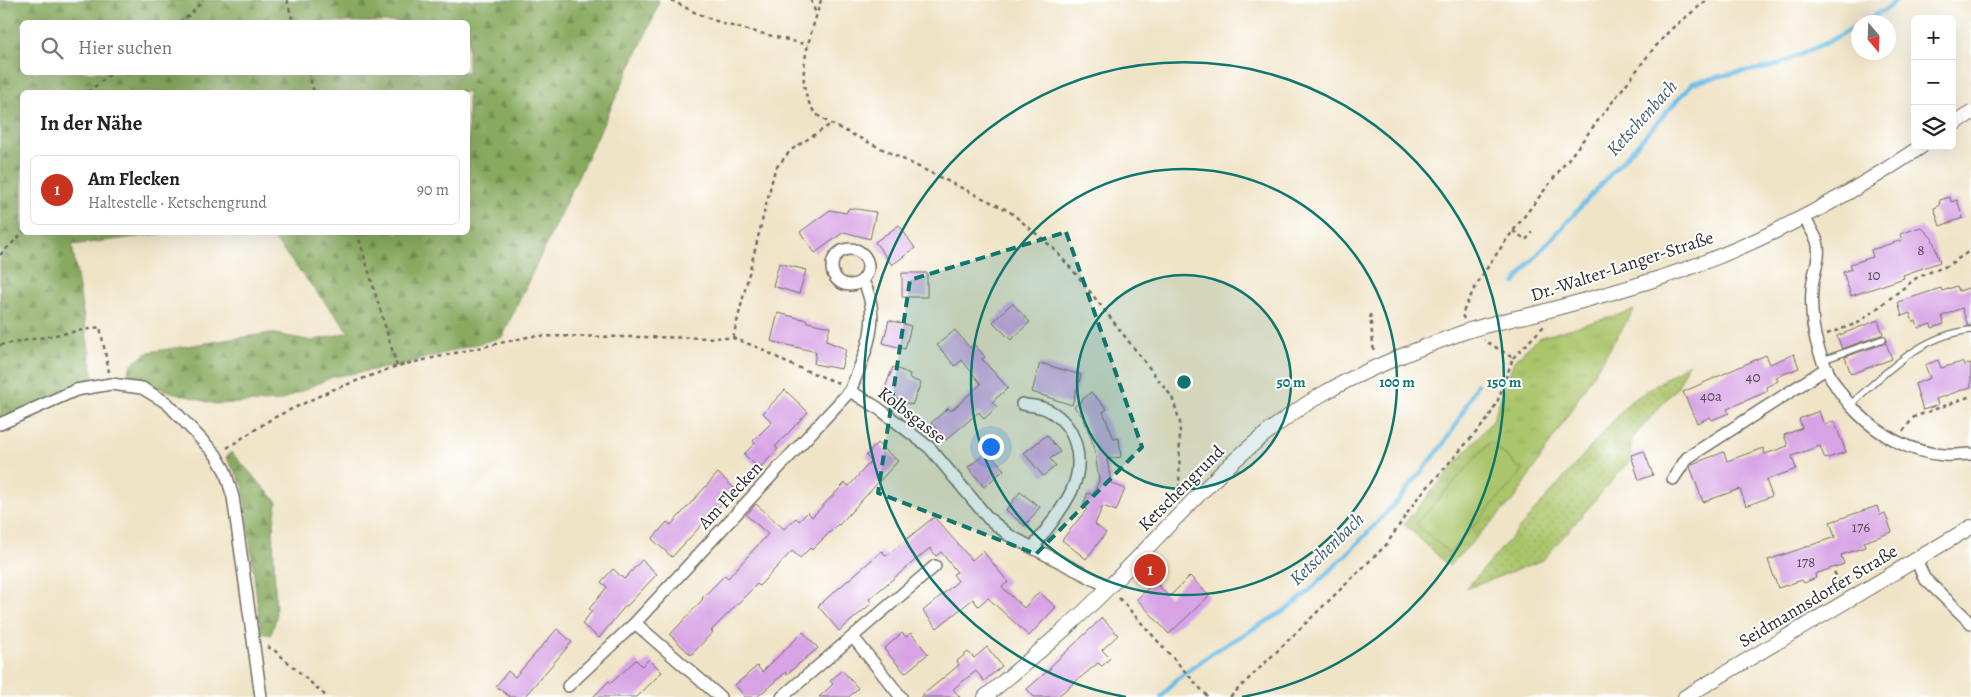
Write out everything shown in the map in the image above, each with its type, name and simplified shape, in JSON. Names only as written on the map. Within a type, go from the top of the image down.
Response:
[{"type":"street","points":[[1956,122],[1971,112]]},
{"type":"street","name":"Dr.-Walter-Langer-Straße","points":[[1430,345],[1469,331],[1564,306],[1686,269],[1759,239],[1837,200],[1916,150]]},
{"type":"street","points":[[1804,217],[1817,241],[1818,253],[1812,290],[1815,338],[1836,388],[1850,405],[1879,432],[1899,442],[1921,450],[1944,455],[1971,454]]},
{"type":"street","name":"Kolbsgasse","points":[[863,281],[869,292],[873,309],[872,328],[865,355],[850,391],[878,408],[930,448],[988,518],[1010,536],[1109,587]]},
{"type":"street","name":"Ketschengrund","points":[[985,697],[1065,629],[1109,587],[1179,514],[1244,452],[1320,396],[1379,366],[1430,345]]},
{"type":"street","points":[[1673,479],[1687,458],[1825,364]]},
{"type":"street","points":[[0,424],[76,390],[111,384],[142,388],[168,403],[216,455],[225,471],[233,497],[262,697]]},
{"type":"street","name":"Am Flecken","points":[[568,686],[636,623],[850,391]]},
{"type":"street","points":[[1022,404],[1047,409],[1065,422],[1076,441],[1079,467],[1072,491],[1034,548]]},
{"type":"street","name":"Seidmannsdorfer Straße","points":[[1685,697],[1971,527]]},
{"type":"street","points":[[1916,559],[1924,578],[1971,623]]},
{"type":"street","points":[[782,697],[936,566]]},
{"type":"street","points":[[636,623],[720,697]]},
{"type":"street","points":[[853,637],[901,697]]},
{"type":"lane","points":[[1850,405],[1900,359],[1927,344],[1962,331],[1971,330]]},
{"type":"lane","points":[[1825,364],[1883,339]]},
{"type":"path","points":[[182,20],[190,15],[203,0]]},
{"type":"path","points":[[287,0],[292,20]]},
{"type":"path","points":[[671,0],[696,13],[724,24],[808,45]]},
{"type":"path","points":[[811,0],[817,16]]},
{"type":"path","points":[[822,0],[808,45],[803,79],[806,97],[814,112],[831,124],[1009,211],[1052,247],[1077,275],[1172,398],[1180,422],[1179,514]]},
{"type":"path","points":[[1513,358],[1469,331],[1462,315],[1468,301],[1513,231],[1650,52],[1670,30],[1707,0]]},
{"type":"path","points":[[90,90],[109,75]]},
{"type":"path","points":[[309,75],[313,90]]},
{"type":"path","points":[[733,338],[775,168],[791,150],[831,124]]},
{"type":"path","points":[[1513,231],[1526,240],[1532,232]]},
{"type":"path","points":[[0,255],[21,235]]},
{"type":"path","points":[[358,235],[397,366]]},
{"type":"path","points":[[1815,338],[1858,323],[1919,276],[1947,266],[1971,250]]},
{"type":"path","points":[[1370,314],[1374,353],[1379,366]]},
{"type":"path","points":[[1230,697],[1386,545],[1416,500],[1488,419],[1498,400],[1513,358],[1545,325]]},
{"type":"path","points":[[0,345],[100,326],[111,384]]},
{"type":"path","points":[[216,455],[273,418],[332,390],[397,366],[532,336],[733,338],[762,349],[787,363],[843,384],[850,391]]},
{"type":"path","points":[[1899,442],[1904,428],[1914,417],[1971,396]]},
{"type":"path","points":[[1834,572],[1850,598]]},
{"type":"path","points":[[1109,587],[1208,697]]},
{"type":"path","points":[[254,643],[273,649],[327,697]]},
{"type":"highlighted area","points":[[1066,232],[1142,447],[1036,554],[878,493],[910,280]]},
{"type":"green space","points":[[0,0],[659,0],[653,19],[502,337],[397,366],[332,377],[280,401],[215,404],[126,377],[132,364],[149,352],[270,333],[312,341],[349,332],[271,235],[470,235],[470,90],[20,90],[20,235],[151,235],[72,245],[94,381],[0,429]]},
{"type":"green space","points":[[1634,310],[1516,497],[1449,566],[1404,524],[1493,420],[1514,361],[1538,338]]},
{"type":"green space","points":[[1689,363],[1678,386],[1631,440],[1630,460],[1543,560],[1466,589],[1630,402]]},
{"type":"green space","points":[[1490,442],[1523,471],[1449,553],[1416,524]]},
{"type":"green space","points":[[231,452],[277,502],[273,530],[276,618],[271,635],[261,633],[243,485],[226,457]]},
{"type":"building","points":[[1950,197],[1951,202],[1957,200],[1963,218],[1940,226],[1934,208],[1939,206],[1940,200]]},
{"type":"building","points":[[849,208],[876,212],[870,239],[844,232],[815,253],[800,232],[830,210],[846,213]]},
{"type":"building","points":[[899,225],[915,248],[892,265],[875,242]]},
{"type":"building","points":[[1921,227],[1932,238],[1940,262],[1903,275],[1904,278],[1851,296],[1843,272],[1852,269],[1850,264],[1873,257],[1871,250],[1902,240],[1900,234]]},
{"type":"building","points":[[779,263],[806,270],[799,294],[773,286]]},
{"type":"building","points":[[902,273],[927,273],[927,297],[902,297]]},
{"type":"building","points":[[1957,286],[1959,291],[1971,287],[1971,325],[1968,326],[1962,308],[1942,316],[1944,324],[1932,328],[1931,324],[1918,328],[1916,321],[1913,322],[1910,313],[1902,316],[1898,302],[1941,288],[1942,291]]},
{"type":"building","points":[[1012,303],[1030,322],[1011,340],[993,322]]},
{"type":"building","points":[[778,313],[830,327],[826,341],[846,349],[841,369],[814,364],[816,352],[771,341]]},
{"type":"building","points":[[889,320],[911,326],[905,349],[883,343]]},
{"type":"building","points":[[1878,320],[1883,334],[1842,349],[1837,336]]},
{"type":"building","points":[[955,330],[970,348],[974,344],[985,357],[982,359],[1008,388],[992,402],[997,407],[984,419],[979,412],[946,440],[931,423],[948,408],[951,411],[981,384],[962,360],[955,366],[937,345]]},
{"type":"building","points":[[1886,343],[1892,359],[1851,374],[1845,357]]},
{"type":"building","points":[[1794,354],[1799,368],[1776,377],[1778,381],[1766,387],[1768,391],[1727,409],[1729,413],[1712,420],[1710,417],[1697,423],[1683,392],[1766,355],[1770,364]]},
{"type":"building","points":[[1938,360],[1941,368],[1962,362],[1964,365],[1971,363],[1971,387],[1936,399],[1938,405],[1923,410],[1915,384],[1930,378],[1925,365]]},
{"type":"building","points":[[1040,363],[1081,375],[1072,405],[1032,392]]},
{"type":"building","points":[[893,367],[910,374],[909,378],[921,383],[912,405],[883,393]]},
{"type":"building","points":[[785,390],[808,412],[775,447],[778,449],[759,469],[744,454],[755,443],[753,441],[772,422],[763,413]]},
{"type":"building","points":[[1091,392],[1107,409],[1103,412],[1114,439],[1119,438],[1121,457],[1107,459],[1111,483],[1125,489],[1116,511],[1103,506],[1095,524],[1106,533],[1086,559],[1062,540],[1087,509],[1082,507],[1088,493],[1093,495],[1099,481],[1094,446],[1083,417],[1074,407]]},
{"type":"building","points":[[1819,411],[1824,425],[1834,421],[1846,452],[1825,459],[1820,446],[1792,456],[1796,469],[1766,480],[1772,496],[1746,506],[1740,489],[1703,502],[1690,467],[1692,464],[1724,452],[1727,461],[1763,448],[1765,454],[1788,446],[1784,435],[1802,428],[1799,419]]},
{"type":"building","points":[[1047,435],[1060,452],[1050,459],[1056,466],[1043,476],[1024,453]]},
{"type":"building","points":[[877,443],[898,461],[839,525],[812,550],[810,548],[800,558],[792,551],[759,586],[757,584],[711,631],[713,632],[691,655],[670,635],[702,598],[725,575],[728,578],[768,534],[746,515],[756,504],[784,529],[796,518],[799,521],[808,512],[812,517],[845,483],[849,486],[871,461],[866,456]]},
{"type":"building","points":[[988,451],[1004,470],[984,487],[968,467]]},
{"type":"building","points":[[1644,451],[1653,475],[1639,480],[1631,455]]},
{"type":"building","points":[[718,473],[735,489],[672,557],[652,539],[667,522],[671,525]]},
{"type":"building","points":[[1020,492],[1040,507],[1025,526],[1006,510]]},
{"type":"building","points":[[1877,506],[1880,515],[1885,513],[1892,532],[1864,542],[1865,547],[1841,555],[1844,564],[1815,574],[1816,578],[1804,583],[1802,580],[1778,588],[1768,560],[1835,537],[1830,522]]},
{"type":"building","points":[[934,517],[972,560],[983,551],[1008,582],[1002,587],[1024,608],[1039,592],[1056,607],[1029,636],[988,598],[978,606],[973,599],[937,628],[923,611],[958,581],[953,574],[957,572],[941,552],[936,556],[930,548],[869,599],[872,603],[839,631],[818,606],[882,551],[886,556]]},
{"type":"building","points":[[642,560],[657,574],[626,605],[599,638],[582,624],[592,611],[589,609],[607,587],[601,582],[613,569],[624,579]]},
{"type":"building","points":[[1190,576],[1209,596],[1169,634],[1137,599],[1155,582],[1169,597]]},
{"type":"building","points":[[1102,618],[1118,635],[1102,650],[1110,658],[1102,666],[1098,663],[1057,697],[1034,697],[1027,689]]},
{"type":"building","points":[[557,629],[572,642],[524,697],[510,697],[496,686],[508,671],[515,677]]},
{"type":"building","points":[[803,632],[818,648],[757,697],[745,697],[735,685],[757,666],[762,672]]},
{"type":"building","points":[[902,633],[906,637],[911,633],[928,654],[905,673],[884,649]]},
{"type":"building","points":[[987,647],[1002,666],[984,681],[976,671],[953,689],[960,697],[920,697],[959,665],[957,661],[968,652],[974,658]]},
{"type":"building","points":[[649,659],[662,672],[637,697],[593,697],[609,681],[611,683],[636,660],[642,666]]},
{"type":"building","points":[[842,670],[858,688],[849,697],[819,697],[833,684],[830,681]]},
{"type":"waterway","name":"Ketschenbach","points":[[1875,15],[1885,10],[1896,0]]},
{"type":"waterway","name":"Ketschenbach","points":[[1515,283],[1528,265],[1693,83],[1734,73],[1772,67],[1828,42],[1851,29]]},
{"type":"waterway","name":"Ketschenbach","points":[[1161,697],[1177,679],[1215,651],[1284,611],[1306,594],[1356,545],[1400,498],[1439,450],[1456,425],[1477,384]]},
{"type":"place","name":"Am Flecken","points":[[1150,570]]}]
